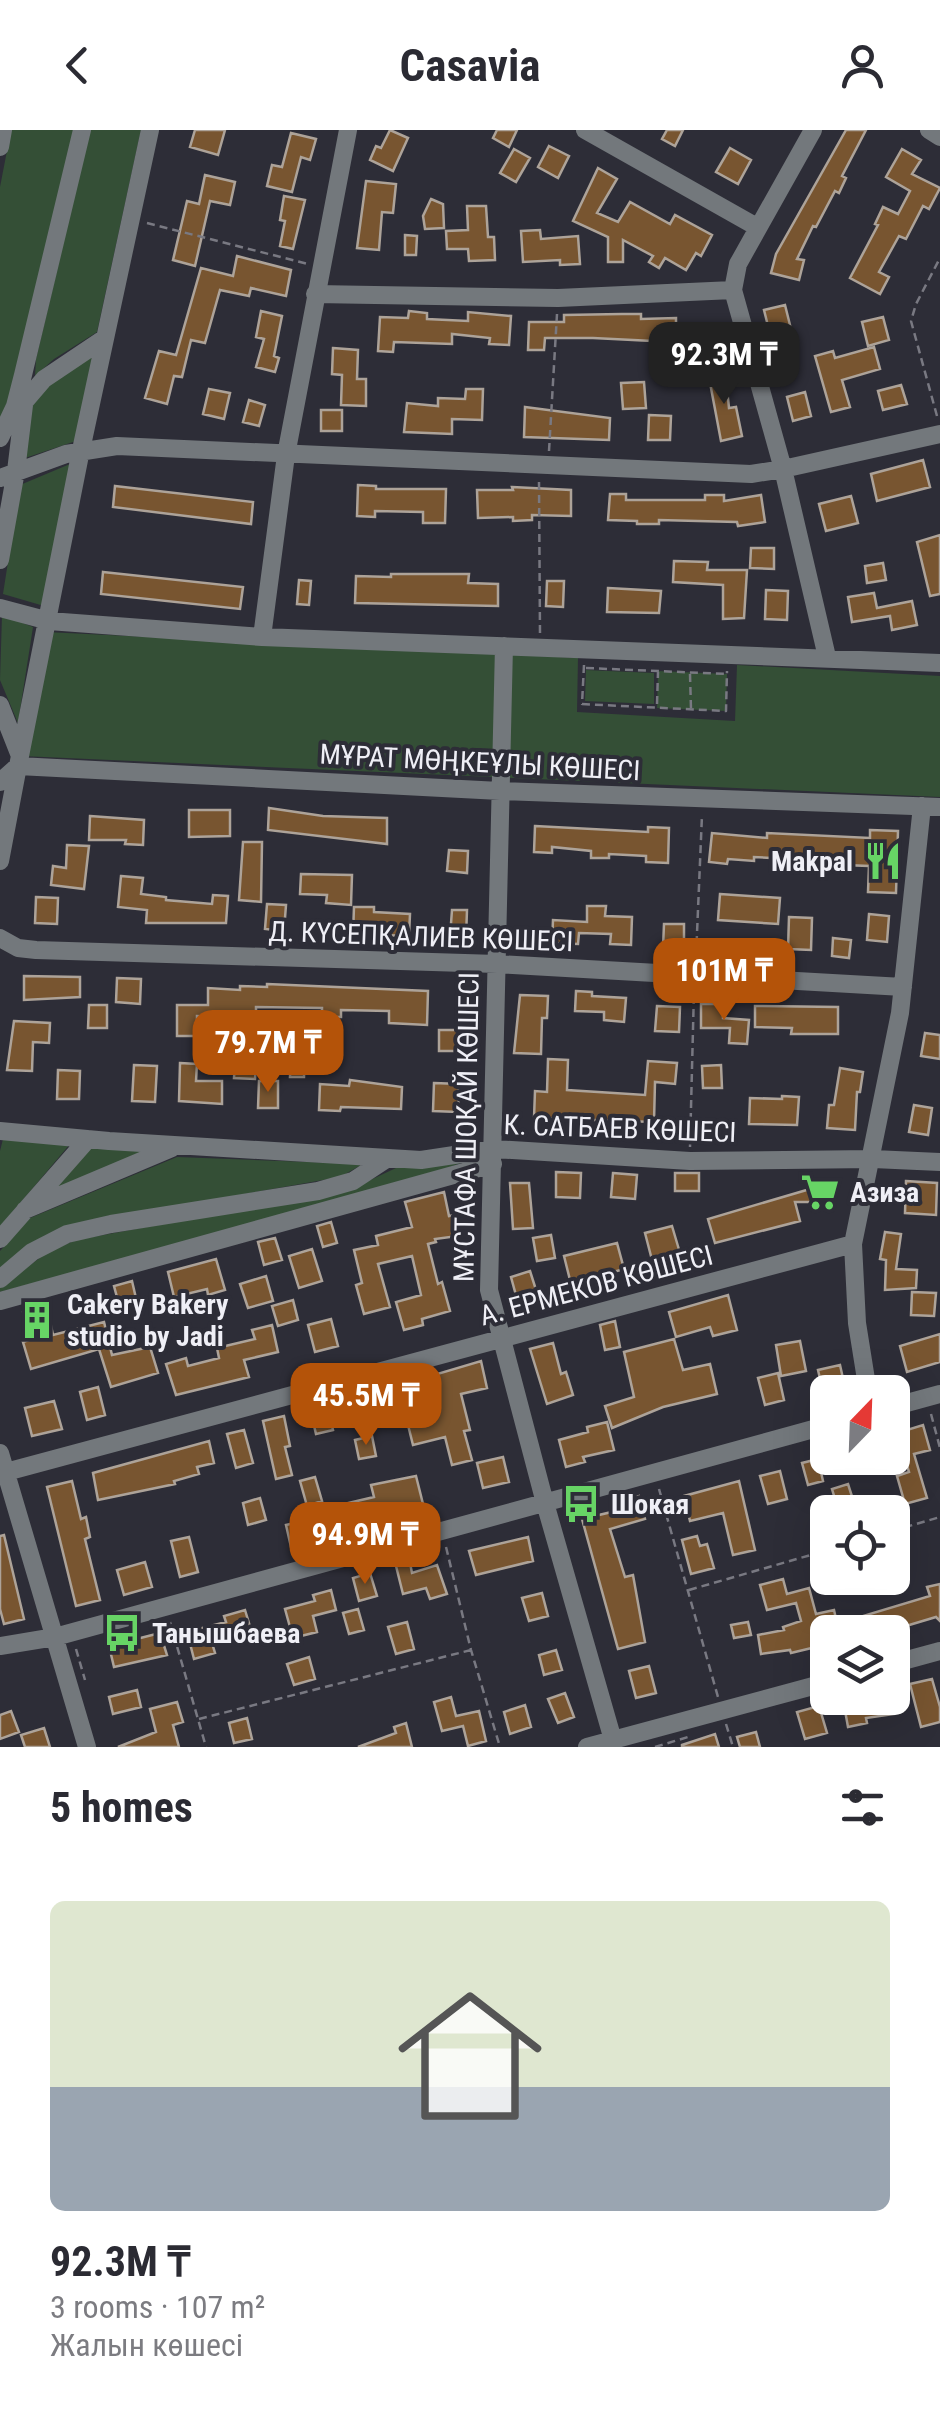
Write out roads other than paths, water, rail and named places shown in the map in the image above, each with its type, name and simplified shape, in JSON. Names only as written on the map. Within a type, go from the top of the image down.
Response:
[{"type":"street","points":[[0,146],[3,130]]},
{"type":"street","points":[[3,433],[27,360],[82,130]]},
{"type":"street","points":[[0,861],[81,450],[150,130]]},
{"type":"street","points":[[262,637],[286,455],[348,130]]},
{"type":"street","points":[[585,130],[757,226]]},
{"type":"street","points":[[812,130],[738,264],[734,290],[784,470],[827,657]]},
{"type":"street","points":[[929,130],[940,136]]},
{"type":"street","points":[[316,294],[558,298],[734,290]]},
{"type":"street","points":[[3,433],[44,379],[105,338]]},
{"type":"street","points":[[0,560],[8,474],[24,401],[27,360]]},
{"type":"street","points":[[8,474],[81,450],[117,446],[751,474],[784,470],[940,431]]},
{"type":"street","points":[[0,608],[49,621],[262,637],[504,646],[585,658],[727,653],[940,662]]},
{"type":"street","name":"МҰСТАФА ШОҚАЙ КӨШЕСІ","points":[[504,646],[489,1290],[544,1503],[614,1743]]},
{"type":"street","points":[[0,705],[19,761]]},
{"type":"street","points":[[0,782],[19,761]]},
{"type":"street","name":"МҰРАТ МӨҢКЕҰЛЫ КӨШЕСІ","points":[[19,761],[500,791],[931,806]]},
{"type":"street","points":[[865,1375],[857,1323],[853,1244],[904,986],[931,806]]},
{"type":"street","name":"Д. КҮСЕПҚАЛИЕВ КӨШЕСІ","points":[[0,938],[18,948],[36,950],[496,964],[904,986]]},
{"type":"street","name":"К. САТБАЕВ КӨШЕСІ","points":[[0,1131],[420,1160],[493,1156],[940,1162]]},
{"type":"street","points":[[0,1239],[88,1139]]},
{"type":"street","points":[[25,1210],[177,1146]]},
{"type":"street","points":[[0,1301],[493,1156]]},
{"type":"street","points":[[0,1278],[32,1252],[67,1234],[318,1191],[353,1182],[388,1158]]},
{"type":"street","name":"А. ЕРМЕКОВ КӨШЕСІ","points":[[6,1472],[853,1244]]},
{"type":"street","points":[[0,1646],[55,1637],[810,1430]]},
{"type":"street","points":[[0,1453],[86,1747]]},
{"type":"street","points":[[910,1659],[940,1651]]},
{"type":"street","points":[[588,1747],[810,1687]]},
{"type":"place","name":"Makpal","points":[[883,861]]},
{"type":"place","name":"Азиза","points":[[820,1192]]},
{"type":"place","name":"Cakery Bakery studio by Jadi","points":[[37,1320]]},
{"type":"place","name":"Шокая","points":[[581,1504]]},
{"type":"place","name":"Танышбаева","points":[[122,1633]]}]
